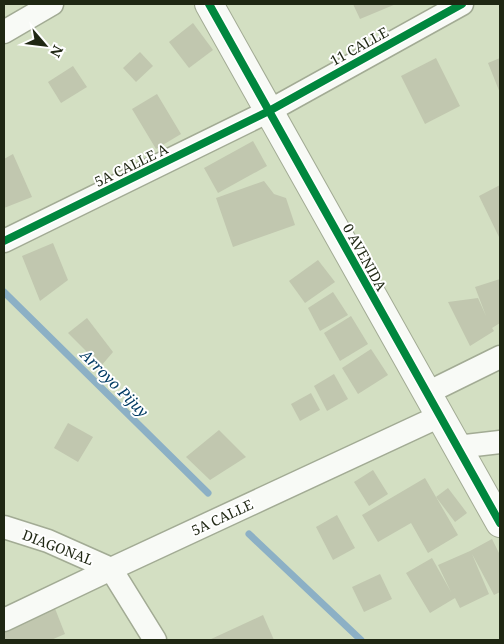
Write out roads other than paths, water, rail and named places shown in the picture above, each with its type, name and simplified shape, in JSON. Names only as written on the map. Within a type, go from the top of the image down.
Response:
[{"type":"street","points":[[4,32],[52,4]]},
{"type":"street","name":"0 AVENIDA","points":[[209,4],[500,523]]},
{"type":"street","name":"11 CALLE","points":[[269,111],[462,4]]},
{"type":"street","name":"5A CALLE A","points":[[4,241],[269,111]]},
{"type":"street","name":"5A CALLE","points":[[4,620],[111,569],[434,405],[500,357]]},
{"type":"street","points":[[458,447],[500,442]]},
{"type":"street","name":"DIAGONAL","points":[[4,527],[48,541],[111,569]]},
{"type":"street","points":[[111,569],[155,640]]},
{"type":"waterway","name":"Arroyo Pijuy","points":[[4,292],[208,493]]},
{"type":"waterway","name":"Arroyo Pijuy","points":[[249,534],[361,640]]}]
